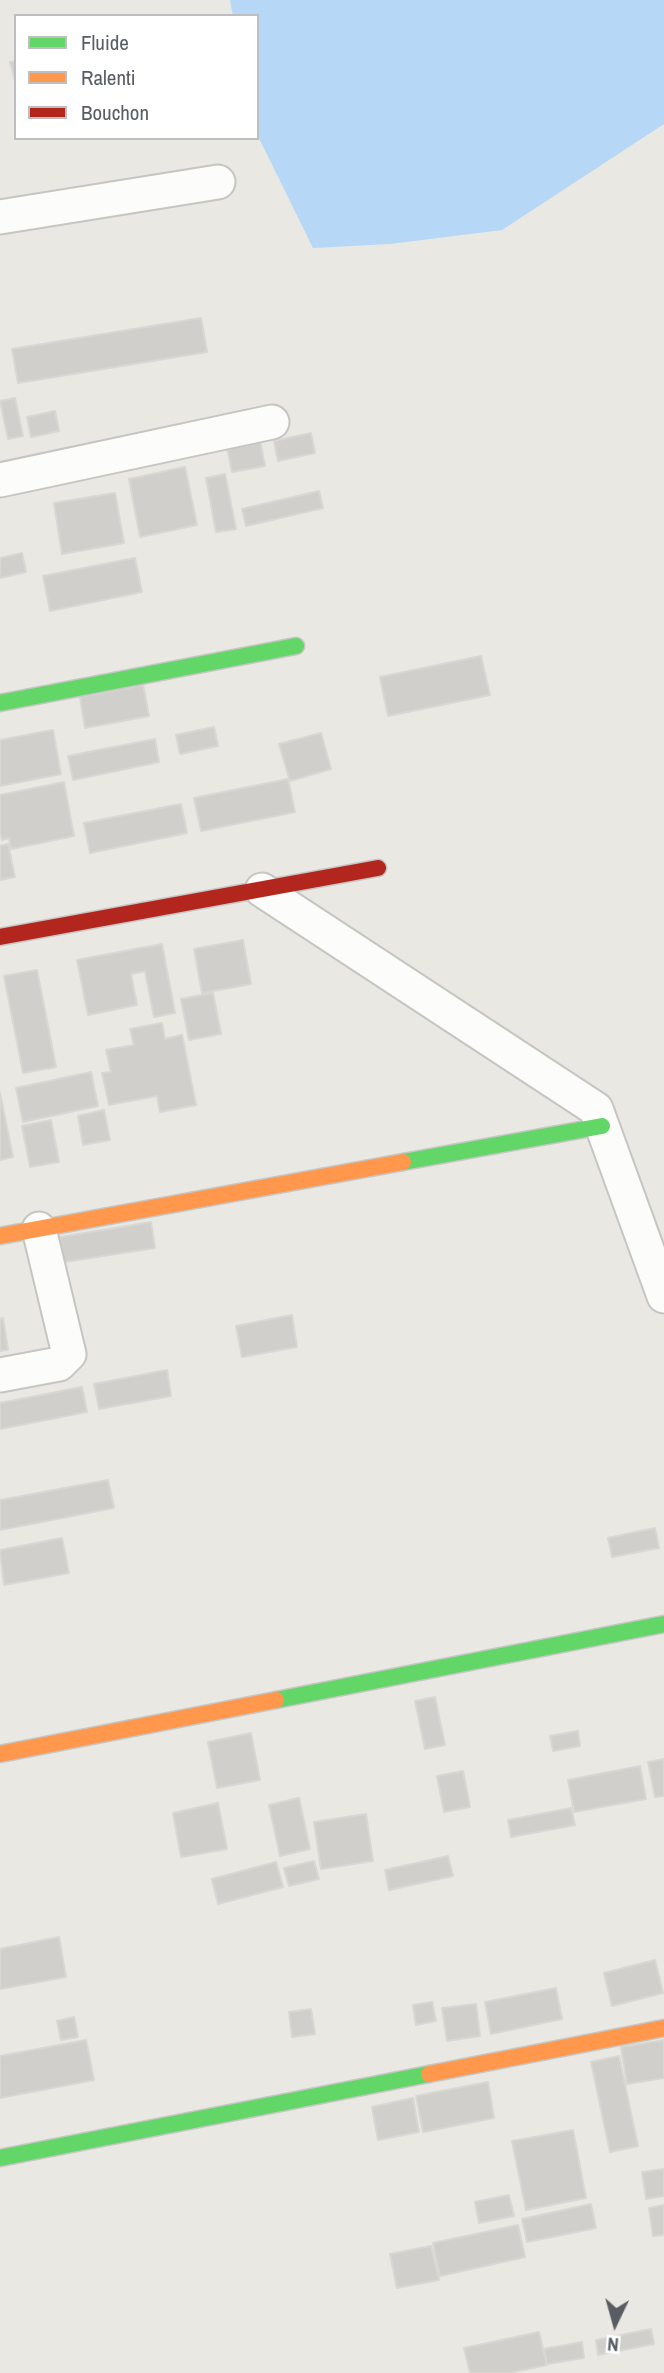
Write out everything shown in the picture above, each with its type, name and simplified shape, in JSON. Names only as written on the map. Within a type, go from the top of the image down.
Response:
[{"type":"street","points":[[0,217],[218,182]]},
{"type":"street","points":[[0,480],[272,422]]},
{"type":"street","points":[[0,703],[296,646]]},
{"type":"street","points":[[0,937],[378,868]]},
{"type":"street","points":[[262,890],[596,1110],[664,1296]]},
{"type":"street","points":[[0,1236],[602,1126]]},
{"type":"street","points":[[0,1375],[59,1364],[69,1354],[39,1229]]},
{"type":"street","points":[[0,1754],[664,1624]]},
{"type":"street","points":[[0,2158],[664,2028]]},
{"type":"water","points":[[230,0],[664,0],[664,124],[502,230],[390,244],[313,248],[259,138],[259,14],[233,14]]},
{"type":"building","points":[[14,61],[14,77],[10,62]]},
{"type":"building","points":[[201,318],[207,352],[18,383],[12,349]]},
{"type":"building","points":[[15,398],[23,436],[8,439],[0,401]]},
{"type":"building","points":[[55,411],[59,431],[31,437],[27,417]]},
{"type":"building","points":[[311,433],[315,453],[278,461],[274,441]]},
{"type":"building","points":[[260,441],[265,466],[232,472],[227,447]]},
{"type":"building","points":[[185,467],[197,525],[140,537],[129,479]]},
{"type":"building","points":[[225,474],[236,529],[216,532],[206,478]]},
{"type":"building","points":[[319,491],[323,508],[246,526],[242,509]]},
{"type":"building","points":[[115,493],[124,543],[62,554],[54,503]]},
{"type":"building","points":[[22,553],[26,572],[0,578],[0,558]]},
{"type":"building","points":[[135,558],[142,592],[50,611],[43,576]]},
{"type":"building","points":[[481,656],[490,695],[388,716],[380,677]]},
{"type":"building","points":[[143,685],[149,716],[85,728],[80,697]]},
{"type":"building","points":[[214,727],[218,746],[180,754],[176,735]]},
{"type":"building","points":[[53,730],[61,774],[0,786],[0,740]]},
{"type":"building","points":[[321,733],[331,769],[290,781],[279,744]]},
{"type":"building","points":[[155,739],[159,762],[73,780],[68,756]]},
{"type":"building","points":[[288,779],[295,812],[201,831],[194,798]]},
{"type":"building","points":[[64,782],[74,836],[11,849],[9,838],[2,840],[0,832],[0,795]]},
{"type":"building","points":[[181,804],[187,833],[90,853],[84,823]]},
{"type":"building","points":[[8,844],[15,877],[0,880],[0,846]]},
{"type":"building","points":[[243,940],[251,984],[202,993],[194,949]]},
{"type":"building","points":[[162,944],[175,1013],[154,1017],[145,971],[131,974],[137,1005],[88,1015],[77,960]]},
{"type":"building","points":[[37,970],[56,1067],[23,1073],[4,976]]},
{"type":"building","points":[[213,993],[221,1034],[189,1040],[181,999]]},
{"type":"building","points":[[162,1023],[165,1039],[182,1035],[196,1105],[160,1112],[157,1096],[109,1105],[102,1073],[111,1072],[106,1050],[134,1045],[130,1029]]},
{"type":"building","points":[[91,1072],[98,1106],[23,1122],[16,1088]]},
{"type":"building","points":[[0,1093],[13,1157],[0,1160]]},
{"type":"building","points":[[104,1110],[110,1140],[83,1145],[78,1116]]},
{"type":"building","points":[[51,1120],[59,1162],[30,1167],[22,1126]]},
{"type":"building","points":[[151,1222],[155,1248],[64,1262],[60,1237]]},
{"type":"building","points":[[292,1315],[297,1347],[242,1357],[236,1326]]},
{"type":"building","points":[[3,1318],[8,1350],[0,1351],[0,1319]]},
{"type":"building","points":[[167,1370],[171,1396],[99,1409],[94,1384]]},
{"type":"building","points":[[82,1387],[87,1412],[0,1429],[0,1403]]},
{"type":"building","points":[[108,1480],[114,1508],[0,1530],[0,1500]]},
{"type":"building","points":[[655,1528],[659,1548],[612,1557],[608,1538]]},
{"type":"building","points":[[62,1538],[69,1573],[4,1585],[0,1550]]},
{"type":"building","points":[[435,1697],[445,1745],[425,1749],[415,1701]]},
{"type":"building","points":[[578,1731],[580,1746],[553,1751],[550,1736]]},
{"type":"building","points":[[251,1733],[260,1780],[217,1788],[208,1742]]},
{"type":"building","points":[[664,1759],[664,1796],[655,1797],[648,1762]]},
{"type":"building","points":[[640,1766],[646,1799],[574,1812],[568,1780]]},
{"type":"building","points":[[463,1771],[470,1807],[444,1812],[437,1776]]},
{"type":"building","points":[[299,1798],[310,1849],[280,1856],[269,1805]]},
{"type":"building","points":[[218,1803],[227,1849],[181,1857],[173,1813]]},
{"type":"building","points":[[571,1808],[575,1825],[511,1837],[508,1820]]},
{"type":"building","points":[[366,1814],[373,1861],[321,1869],[314,1822]]},
{"type":"building","points":[[448,1856],[453,1876],[389,1890],[385,1870]]},
{"type":"building","points":[[314,1861],[319,1879],[289,1886],[284,1868]]},
{"type":"building","points":[[276,1862],[283,1887],[218,1904],[212,1879]]},
{"type":"building","points":[[59,1937],[66,1977],[0,1989],[0,1949]]},
{"type":"building","points":[[655,1960],[663,1993],[612,2006],[604,1973]]},
{"type":"building","points":[[556,1988],[562,2019],[491,2034],[485,2002]]},
{"type":"building","points":[[432,2002],[436,2021],[416,2025],[413,2005]]},
{"type":"building","points":[[476,2004],[480,2036],[447,2041],[442,2008]]},
{"type":"building","points":[[311,2009],[315,2034],[292,2037],[289,2012]]},
{"type":"building","points":[[74,2017],[78,2037],[61,2040],[57,2021]]},
{"type":"building","points":[[86,2040],[94,2080],[0,2098],[0,2056]]},
{"type":"building","points":[[664,2040],[664,2078],[627,2084],[621,2047]]},
{"type":"building","points":[[619,2056],[638,2146],[610,2152],[591,2062]]},
{"type":"building","points":[[488,2082],[494,2118],[423,2132],[416,2096]]},
{"type":"building","points":[[413,2098],[419,2132],[378,2140],[372,2107]]},
{"type":"building","points":[[573,2130],[586,2198],[526,2210],[512,2141]]},
{"type":"building","points":[[664,2169],[664,2196],[646,2199],[642,2172]]},
{"type":"building","points":[[509,2195],[514,2216],[479,2223],[475,2202]]},
{"type":"building","points":[[591,2204],[596,2228],[527,2242],[522,2219]]},
{"type":"building","points":[[664,2205],[664,2235],[653,2236],[649,2208]]},
{"type":"building","points":[[518,2225],[525,2257],[440,2276],[433,2243]]},
{"type":"building","points":[[431,2246],[439,2280],[397,2288],[390,2254]]},
{"type":"building","points":[[651,2329],[654,2344],[598,2355],[596,2340]]},
{"type":"building","points":[[539,2332],[547,2365],[509,2373],[470,2373],[464,2348]]},
{"type":"building","points":[[582,2342],[584,2358],[547,2364],[544,2349]]},
{"type":"traffic: fast","points":[[0,703],[296,646]]},
{"type":"traffic: fast","points":[[403,1162],[602,1126]]},
{"type":"traffic: fast","points":[[276,1700],[664,1624]]},
{"type":"traffic: fast","points":[[0,2158],[429,2074]]},
{"type":"traffic: slow","points":[[0,1236],[403,1162]]},
{"type":"traffic: slow","points":[[0,1754],[276,1700]]},
{"type":"traffic: slow","points":[[429,2074],[664,2028]]},
{"type":"traffic: jam","points":[[0,937],[378,868]]}]
